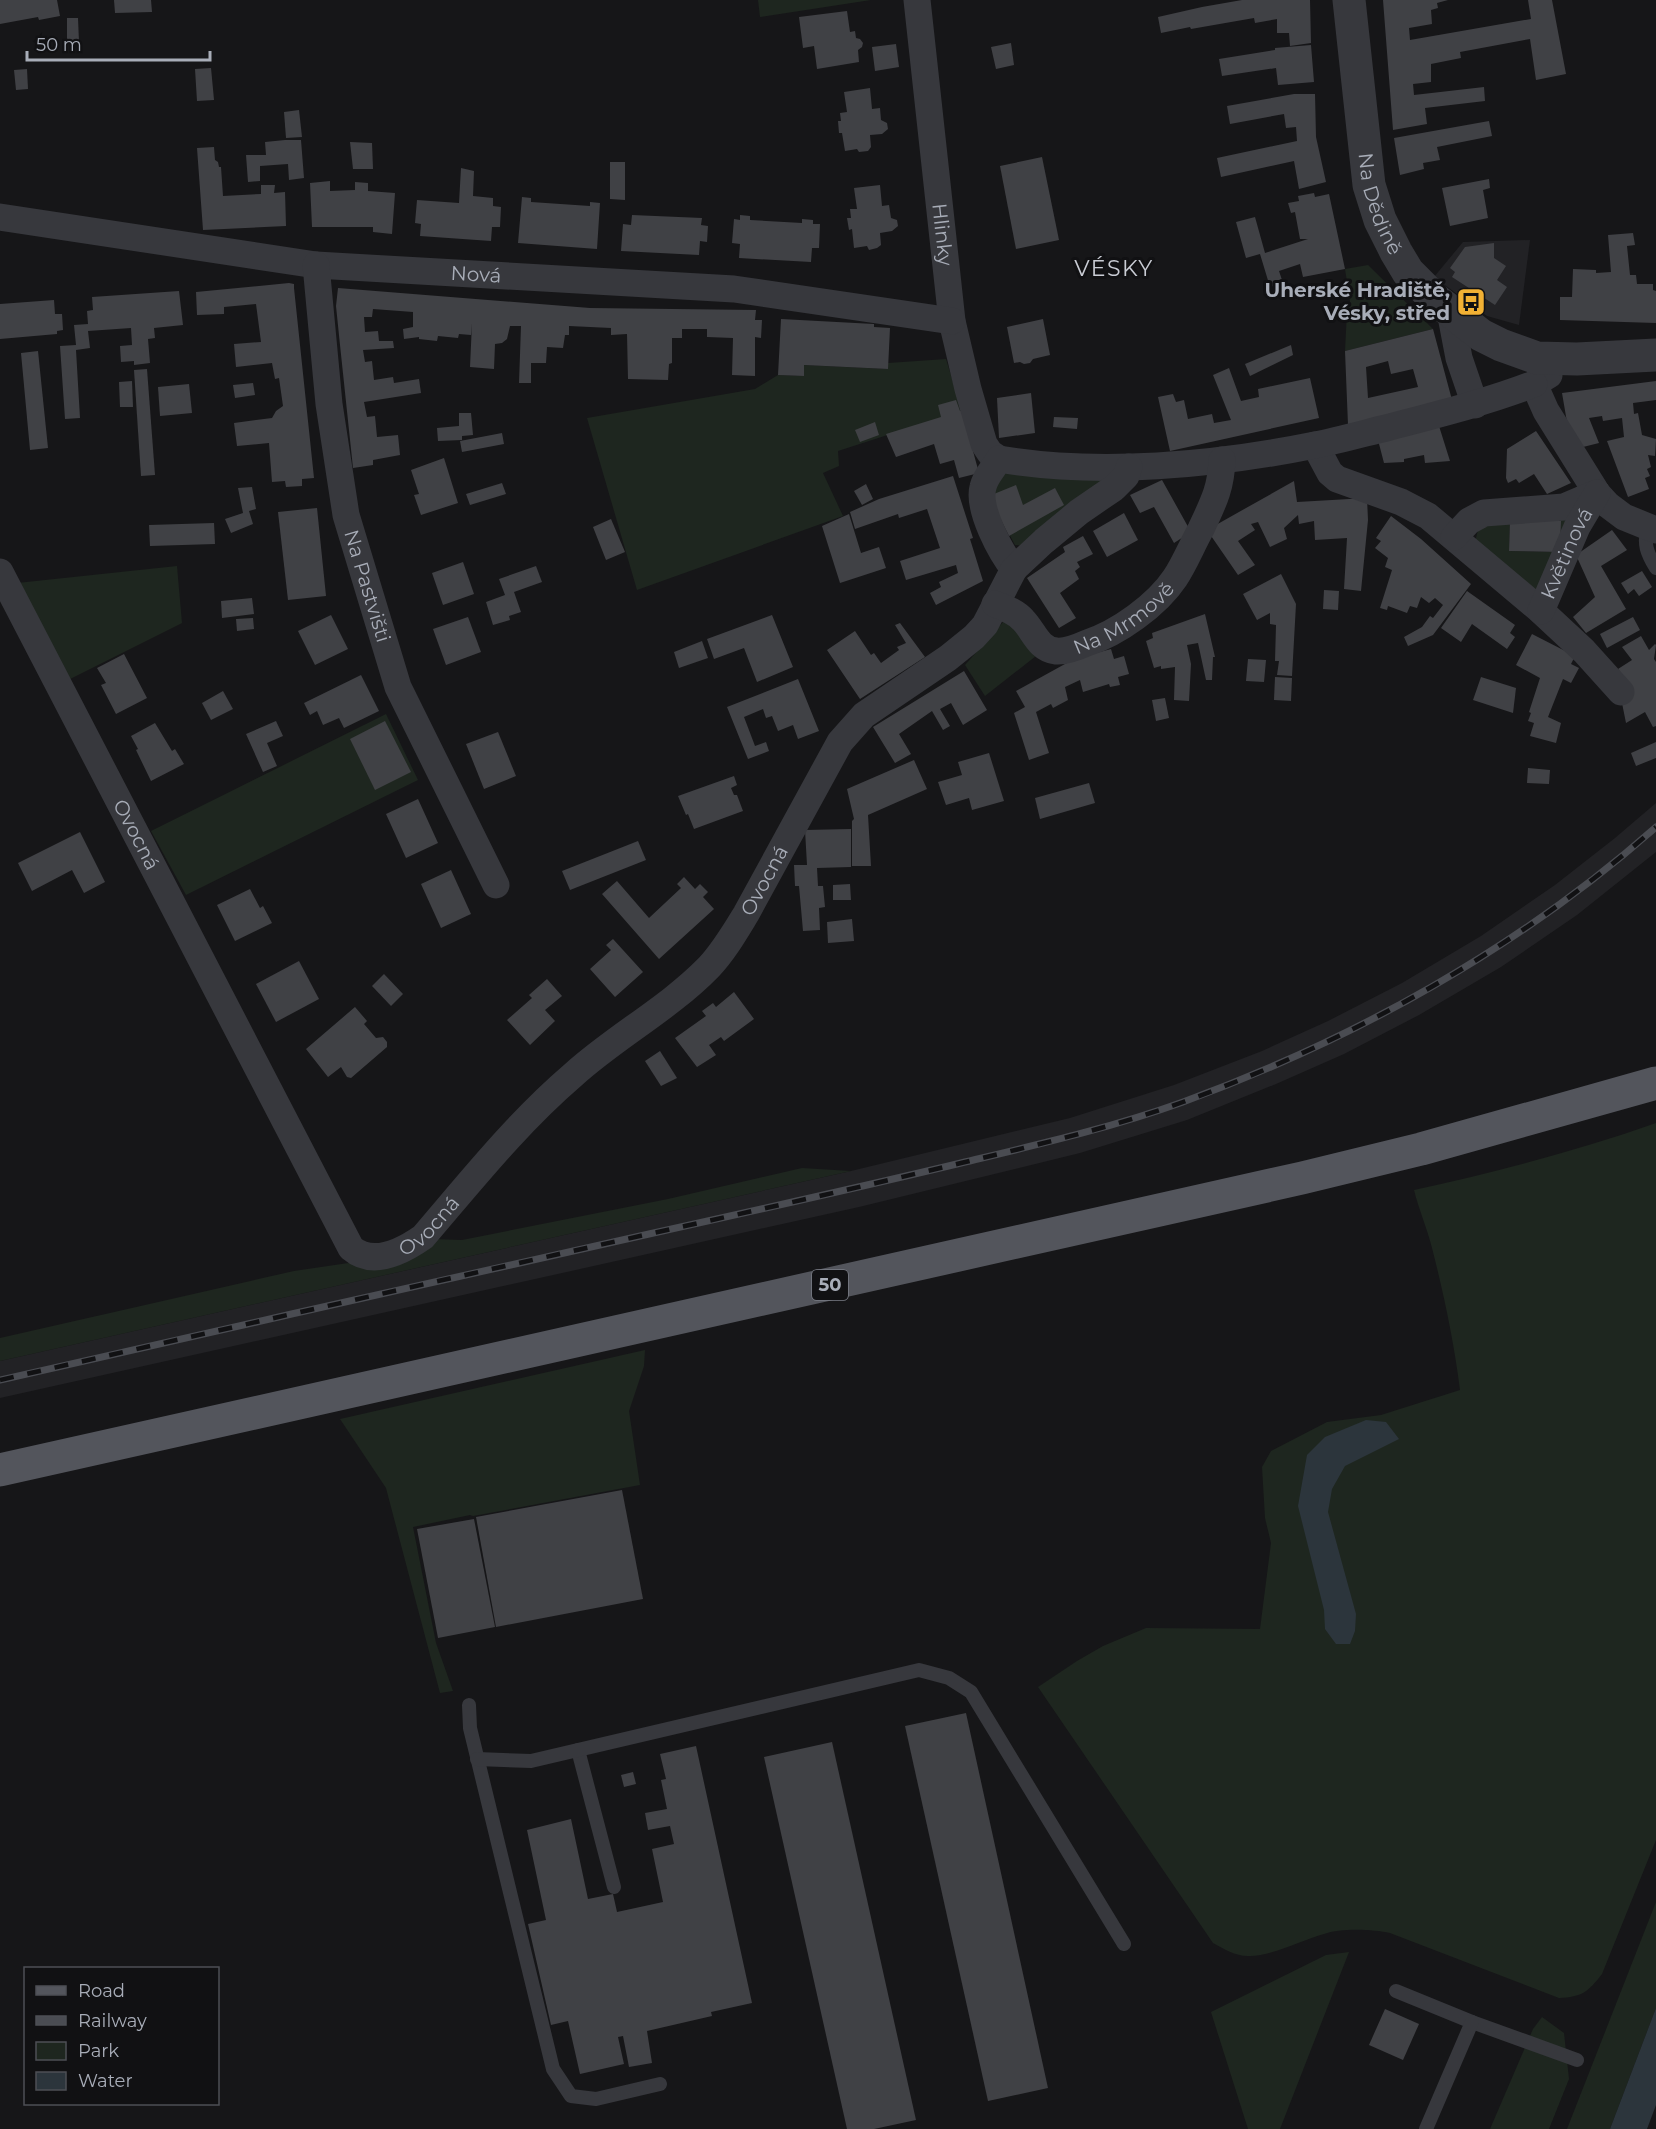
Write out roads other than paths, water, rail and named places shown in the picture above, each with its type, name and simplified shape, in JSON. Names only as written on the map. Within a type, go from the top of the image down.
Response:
[{"type":"main road","name":"50","points":[[0,1470],[1291,1181],[1421,1149],[1656,1083]]},
{"type":"street","name":"Hlinky","points":[[917,0],[952,321],[984,444],[990,453],[999,459]]},
{"type":"street","name":"Na Dědině","points":[[1349,0],[1369,185],[1396,252],[1408,272],[1436,300],[1481,335],[1537,358],[1577,359],[1656,355]]},
{"type":"street","name":"Nová","points":[[0,217],[316,265],[734,289],[952,321]]},
{"type":"street","name":"Na Pastvišti","points":[[316,265],[329,404],[346,515],[398,687],[496,885]]},
{"type":"street","points":[[1450,311],[1459,358],[1475,405]]},
{"type":"street","points":[[1014,569],[1004,557],[982,501],[983,487],[999,459],[1035,465],[1129,467],[1222,460],[1315,445],[1475,405],[1534,384],[1577,359]]},
{"type":"street","name":"Květinová","points":[[1534,384],[1546,411],[1597,492],[1615,511],[1652,529]]},
{"type":"street","name":"Květinová","points":[[1315,445],[1326,466],[1337,479],[1414,508],[1455,537],[1541,610],[1577,527],[1597,492]]},
{"type":"street","name":"Na Mrmově","points":[[995,604],[1023,619],[1040,642],[1056,651],[1104,638],[1116,631],[1157,598],[1174,580],[1218,492],[1222,460]]},
{"type":"street","points":[[995,604],[1014,569],[1079,512],[1114,488],[1126,476],[1129,467]]},
{"type":"street","name":"Květinová","points":[[1455,537],[1469,521],[1484,513],[1564,507],[1597,492]]},
{"type":"street","name":"Ovocná","points":[[0,572],[351,1248],[358,1254],[368,1257],[387,1255],[407,1249],[423,1237],[536,1109],[574,1073],[680,993],[710,966],[732,937],[751,905],[847,733],[864,715],[965,645],[985,625],[995,604]]},
{"type":"street","points":[[1541,610],[1584,651],[1621,692]]},
{"type":"lane","points":[[1652,529],[1645,537],[1645,549],[1656,567]]},
{"type":"lane","points":[[477,1759],[531,1761],[919,1670],[949,1678],[971,1692],[1124,1944]]},
{"type":"lane","points":[[469,1705],[470,1728],[477,1759],[553,2069],[571,2096],[596,2099],[660,2084]]},
{"type":"lane","points":[[578,1750],[614,1887]]},
{"type":"lane","points":[[1396,1991],[1472,2022],[1577,2060]]},
{"type":"lane","points":[[1426,2129],[1472,2022]]},
{"type":"water","points":[[1366,1420],[1386,1422],[1399,1439],[1345,1466],[1332,1489],[1328,1512],[1356,1614],[1355,1631],[1350,1644],[1336,1644],[1325,1629],[1324,1610],[1298,1506],[1307,1455],[1325,1437]]},
{"type":"water","points":[[1656,2008],[1656,2105],[1647,2129],[1610,2129]]},
{"type":"railway","points":[[0,1380],[1017,1150],[1073,1136],[1183,1102],[1310,1049],[1433,986],[1491,951],[1548,912],[1656,827]]},
{"type":"place","name":"Uherské Hradiště, Vésky, střed","points":[[1471,302]]},
{"type":"district","name":"VÉSKY","points":[[1114,268]]}]
